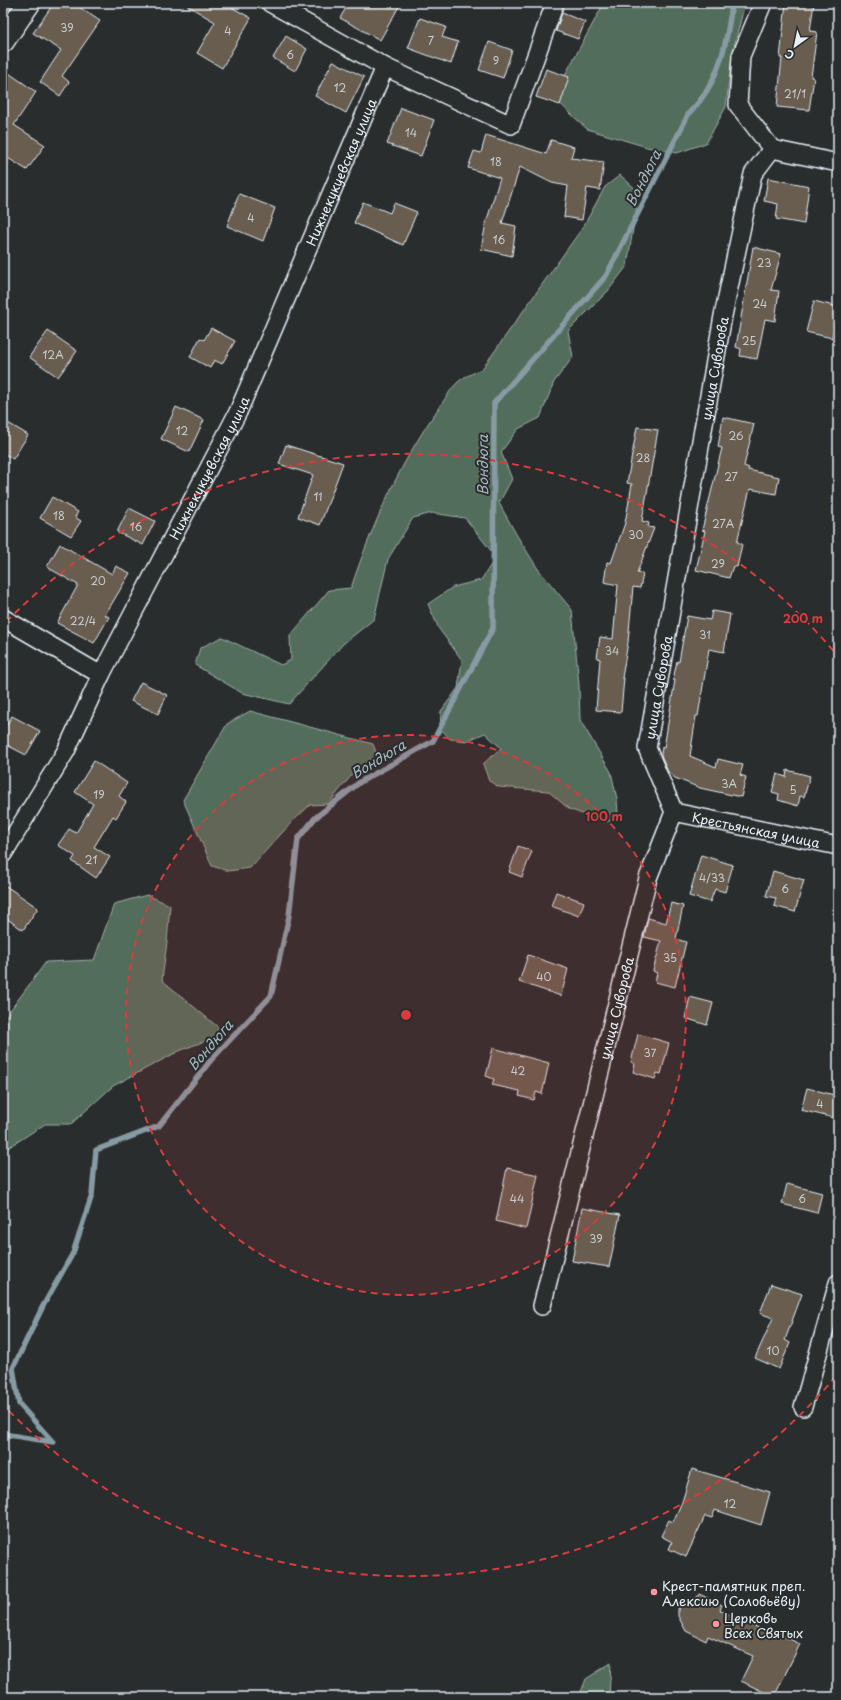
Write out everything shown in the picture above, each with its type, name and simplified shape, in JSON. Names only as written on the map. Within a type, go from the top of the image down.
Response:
[{"type":"main road","points":[[3,42],[29,3]]},
{"type":"street","points":[[270,3],[385,67],[511,125],[555,3]]},
{"type":"street","points":[[763,3],[741,56],[738,105],[772,150],[838,163]]},
{"type":"street","name":"Нижнекукуевская улица","points":[[3,854],[66,751],[101,675],[238,412],[385,67]]},
{"type":"street","name":"улица Суворова","points":[[542,1306],[648,878],[674,812],[647,748],[723,316],[753,174],[772,150]]},
{"type":"street","points":[[3,618],[101,675]]},
{"type":"street","name":"Крестьянская улица","points":[[674,812],[838,846]]},
{"type":"street","points":[[803,1407],[838,1283]]},
{"type":"green space","points":[[604,3],[745,3],[732,55],[726,107],[706,143],[677,153],[647,147],[587,129],[553,97]]},
{"type":"green space","points":[[620,175],[639,192],[627,266],[608,291],[568,331],[573,357],[554,382],[540,418],[518,429],[501,452],[512,479],[499,503],[538,569],[572,610],[579,685],[580,720],[611,772],[617,799],[618,815],[610,821],[603,822],[569,809],[548,791],[499,787],[489,781],[483,764],[501,748],[485,733],[466,741],[450,739],[440,728],[441,711],[458,688],[462,660],[439,629],[428,604],[453,587],[481,580],[496,557],[465,518],[432,513],[413,518],[388,559],[374,619],[343,644],[289,704],[242,693],[195,665],[200,648],[222,637],[281,665],[291,660],[290,636],[329,590],[351,588],[368,541],[388,495],[424,430],[455,385],[466,376],[482,369],[583,227],[605,187]]},
{"type":"green space","points":[[250,711],[373,744],[380,763],[351,776],[328,804],[310,805],[291,823],[250,868],[228,871],[212,866],[183,800],[227,724]]},
{"type":"green space","points":[[147,895],[170,905],[162,980],[225,1033],[179,1051],[113,1086],[71,1124],[45,1124],[3,1151],[3,1020],[46,962],[94,960],[114,904]]},
{"type":"green space","points":[[611,1663],[609,1697],[579,1697],[586,1679]]},
{"type":"building","points":[[54,3],[73,3],[100,21],[62,76],[69,82],[60,96],[40,82],[61,50],[33,33]]},
{"type":"building","points":[[183,3],[224,3],[251,18],[222,68],[197,53],[215,22]]},
{"type":"building","points":[[349,3],[401,3],[380,40],[340,18]]},
{"type":"building","points":[[786,3],[814,3],[810,31],[817,32],[811,77],[814,78],[809,110],[777,107],[782,58],[780,58]]},
{"type":"building","points":[[562,13],[585,22],[578,39],[556,31]]},
{"type":"building","points":[[420,18],[446,27],[442,37],[458,42],[451,64],[408,48]]},
{"type":"building","points":[[286,36],[307,49],[295,71],[273,58]]},
{"type":"building","points":[[489,42],[512,50],[503,78],[479,70]]},
{"type":"building","points":[[333,61],[364,77],[346,113],[315,96]]},
{"type":"building","points":[[3,69],[36,92],[14,125],[45,145],[27,170],[3,155]]},
{"type":"building","points":[[546,69],[569,77],[560,105],[536,97]]},
{"type":"building","points":[[401,108],[434,120],[421,156],[387,144]]},
{"type":"building","points":[[486,135],[546,154],[551,140],[574,147],[571,158],[604,162],[600,190],[587,188],[582,220],[564,217],[568,186],[552,183],[520,167],[502,223],[516,226],[512,256],[481,249],[486,223],[500,178],[468,168],[474,151],[481,153]]},
{"type":"building","points":[[768,178],[809,186],[804,224],[776,219],[778,204],[764,201]]},
{"type":"building","points":[[239,194],[275,208],[263,241],[227,226]]},
{"type":"building","points":[[363,202],[390,213],[394,203],[417,212],[403,245],[354,223]]},
{"type":"building","points":[[753,247],[781,254],[771,290],[779,291],[775,321],[765,319],[757,359],[740,356],[741,349],[736,347]]},
{"type":"building","points":[[814,301],[838,307],[832,338],[806,332]]},
{"type":"building","points":[[211,328],[235,341],[222,364],[214,360],[210,368],[190,357],[200,338],[204,340]]},
{"type":"building","points":[[48,331],[77,351],[58,377],[29,357]]},
{"type":"building","points":[[176,407],[204,420],[189,452],[161,439]]},
{"type":"building","points":[[723,417],[754,424],[744,466],[749,468],[748,470],[779,477],[776,494],[750,489],[737,542],[742,544],[737,567],[733,566],[729,578],[696,570],[705,531],[702,530],[722,448],[718,447]]},
{"type":"building","points":[[3,420],[28,435],[13,459],[3,453]]},
{"type":"building","points":[[637,427],[658,430],[642,521],[649,523],[648,527],[654,528],[637,573],[643,574],[640,588],[633,587],[628,642],[622,678],[624,678],[621,712],[596,710],[600,659],[597,658],[600,637],[613,639],[618,585],[604,582],[607,562],[611,563],[625,523],[632,484],[627,483]]},
{"type":"building","points":[[286,445],[343,463],[320,525],[298,517],[313,475],[279,464]]},
{"type":"building","points":[[52,497],[78,512],[75,517],[81,521],[71,536],[40,518]]},
{"type":"building","points":[[129,508],[155,521],[143,545],[117,532]]},
{"type":"building","points":[[60,544],[112,574],[116,566],[130,573],[105,615],[109,617],[94,643],[57,623],[78,585],[47,567]]},
{"type":"building","points":[[712,611],[730,614],[724,652],[709,649],[690,756],[716,767],[718,759],[743,765],[740,775],[746,777],[741,797],[700,788],[675,778],[668,772],[661,755],[662,747],[664,748],[675,680],[673,680],[677,661],[679,662],[687,616],[710,620]]},
{"type":"building","points":[[141,682],[167,695],[158,714],[131,701]]},
{"type":"building","points":[[12,716],[40,731],[26,755],[3,743],[3,731]]},
{"type":"building","points":[[94,761],[127,783],[119,796],[126,802],[116,818],[113,816],[94,847],[110,857],[96,878],[72,861],[75,856],[58,845],[69,829],[76,833],[93,804],[75,792]]},
{"type":"building","points":[[787,770],[810,776],[804,797],[800,796],[798,806],[778,800],[779,794],[772,792],[777,774],[786,777]]},
{"type":"building","points":[[518,846],[532,851],[522,877],[509,872]]},
{"type":"building","points":[[701,855],[733,865],[725,892],[715,889],[710,902],[689,896]]},
{"type":"building","points":[[773,871],[804,880],[795,912],[774,906],[776,898],[766,896]]},
{"type":"building","points":[[3,884],[38,908],[23,930],[3,916]]},
{"type":"building","points":[[556,892],[584,902],[579,916],[551,906]]},
{"type":"building","points":[[671,903],[683,906],[676,939],[686,942],[675,987],[655,982],[657,973],[653,971],[661,941],[644,937],[648,918],[666,923]]},
{"type":"building","points":[[528,955],[568,969],[561,996],[519,982]]},
{"type":"building","points":[[690,997],[713,1003],[707,1025],[685,1018]]},
{"type":"building","points":[[638,1034],[669,1043],[661,1074],[657,1073],[655,1079],[633,1072],[635,1064],[631,1062]]},
{"type":"building","points":[[493,1048],[549,1063],[542,1094],[536,1092],[534,1100],[519,1096],[520,1091],[492,1085],[494,1079],[486,1076]]},
{"type":"building","points":[[807,1088],[838,1096],[838,1119],[801,1110]]},
{"type":"building","points":[[507,1168],[538,1175],[526,1229],[496,1221]]},
{"type":"building","points":[[787,1184],[822,1193],[817,1213],[782,1204]]},
{"type":"building","points":[[582,1208],[620,1215],[609,1267],[572,1261]]},
{"type":"building","points":[[771,1284],[802,1294],[785,1340],[790,1343],[779,1369],[755,1358],[773,1318],[760,1313]]},
{"type":"building","points":[[692,1469],[770,1492],[761,1525],[715,1510],[712,1518],[705,1516],[686,1557],[669,1549],[672,1542],[661,1536],[669,1520],[673,1522],[682,1502]]},
{"type":"building","points":[[699,1594],[722,1605],[720,1610],[765,1631],[767,1628],[800,1644],[774,1697],[741,1681],[753,1656],[708,1636],[706,1641],[686,1631],[678,1616],[678,1609],[682,1603],[687,1600],[697,1598]]},
{"type":"waterway","name":"Вондюга","points":[[3,1434],[53,1442],[19,1404],[13,1368],[43,1306],[73,1253],[92,1195],[96,1150],[159,1126],[211,1060],[271,996],[289,916],[298,839],[315,818],[360,782],[433,741],[493,628],[494,403],[606,276],[689,113],[708,89],[720,62],[724,48],[732,3]]},
{"type":"place","name":"Крест-памятник преп. Алексию (Соловьёву)","points":[[654,1592]]},
{"type":"place","name":"Церковь Всех Святых","points":[[716,1624]]}]
